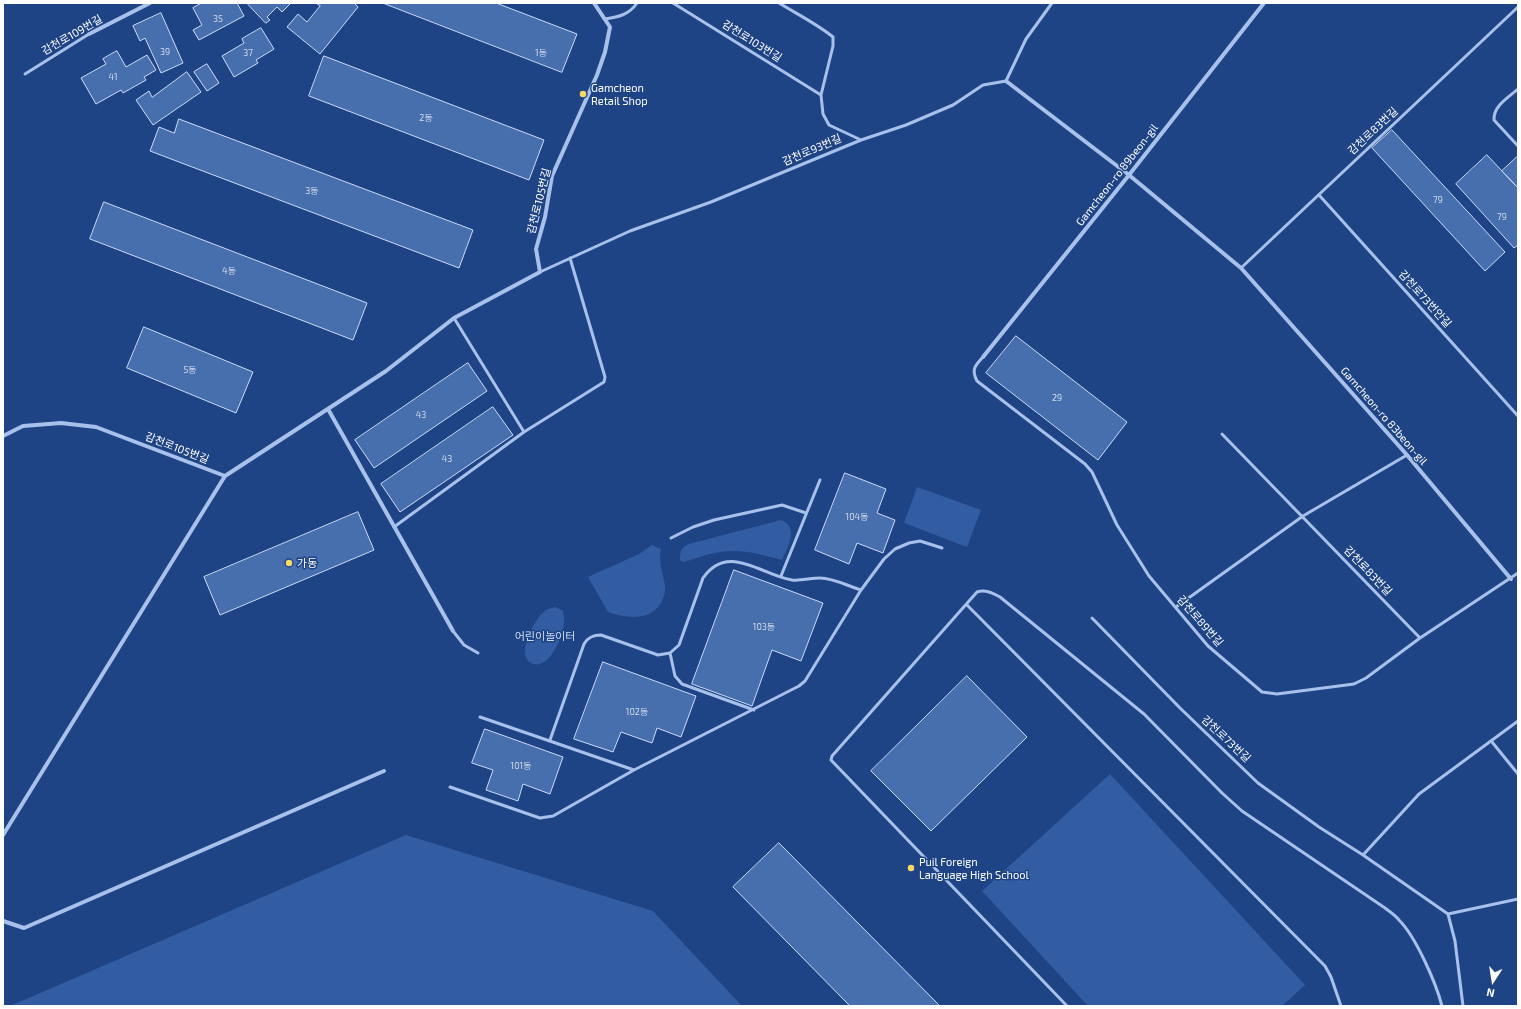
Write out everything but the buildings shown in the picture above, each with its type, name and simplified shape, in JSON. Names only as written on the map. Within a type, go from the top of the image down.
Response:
[{"type":"street","name":"감천로109번길","points":[[89,34],[150,3]]},
{"type":"street","name":"감천로105번길","points":[[540,272],[536,249],[545,216],[552,176],[582,112],[605,52],[610,27],[594,3]]},
{"type":"street","name":"Gamcheon-ro 89beon-gil","points":[[983,357],[1264,3]]},
{"type":"street","name":"Gamcheon-ro 83beon-gil","points":[[1006,81],[1129,175],[1241,268],[1407,455],[1511,579]]},
{"type":"street","points":[[3,835],[225,476],[386,371],[454,318],[540,272]]},
{"type":"street","points":[[328,409],[453,632]]},
{"type":"street","name":"감천로105번길","points":[[3,436],[23,426],[61,423],[96,427],[225,476]]},
{"type":"street","points":[[3,921],[24,928],[384,771]]},
{"type":"lane","points":[[605,19],[622,16],[631,11],[637,3]]},
{"type":"lane","name":"감천로103번길","points":[[673,3],[821,95]]},
{"type":"lane","points":[[779,3],[804,19],[822,28],[833,37],[833,46],[821,95],[823,114],[829,125],[861,140]]},
{"type":"lane","points":[[1006,81],[1026,39],[1052,3]]},
{"type":"lane","name":"감천로83번길","points":[[1241,268],[1518,7]]},
{"type":"lane","name":"감천로109번길","points":[[24,74],[89,34]]},
{"type":"lane","name":"감천로93번길","points":[[540,272],[630,231],[711,202],[861,140],[906,125],[953,105],[983,85],[1006,81]]},
{"type":"lane","points":[[1518,89],[1497,108],[1494,114],[1494,120],[1518,146]]},
{"type":"lane","name":"감천로73번안길","points":[[1319,195],[1518,416]]},
{"type":"lane","points":[[394,527],[524,432],[604,382],[605,377],[570,258]]},
{"type":"lane","points":[[454,318],[524,432]]},
{"type":"lane","name":"감천로89번길","points":[[983,357],[975,365],[974,374],[977,381],[1085,464],[1092,472],[1117,525],[1149,576],[1208,646],[1262,692],[1270,694],[1354,684],[1366,678],[1420,638],[1518,573]]},
{"type":"lane","name":"감천로83번길","points":[[1222,434],[1420,638]]},
{"type":"lane","points":[[1176,607],[1303,516],[1407,455]]},
{"type":"lane","points":[[781,576],[820,480]]},
{"type":"lane","points":[[671,538],[692,527],[714,520],[782,505],[806,513]]},
{"type":"lane","points":[[450,787],[534,816],[546,818],[558,814],[634,770],[792,691],[805,682],[861,590],[884,559],[901,546],[920,541],[942,548]]},
{"type":"lane","points":[[550,740],[587,639],[596,635],[601,635],[658,655],[670,653],[678,645],[703,578],[709,570],[721,562],[735,561],[794,580],[826,578],[861,590]]},
{"type":"lane","points":[[1067,1006],[831,760],[832,756],[977,592],[980,591],[991,593],[1000,597],[1144,714],[1222,793],[1242,811],[1385,908],[1399,920],[1415,943],[1433,981],[1442,1006]]},
{"type":"lane","points":[[967,605],[1325,966],[1331,977],[1341,1006]]},
{"type":"lane","name":"감천로73번길","points":[[1092,618],[1174,703],[1258,782],[1288,806],[1363,855],[1448,914]]},
{"type":"lane","points":[[453,632],[464,645],[478,653]]},
{"type":"lane","points":[[670,653],[675,676],[682,684],[754,710]]},
{"type":"lane","points":[[480,717],[634,770]]},
{"type":"lane","points":[[1363,855],[1419,794],[1492,742],[1518,721]]},
{"type":"lane","points":[[1492,742],[1518,774]]},
{"type":"lane","points":[[1463,1006],[1455,941],[1448,914],[1518,898]]},
{"type":"green space","points":[[917,487],[981,510],[967,547],[904,523]]},
{"type":"green space","points":[[781,520],[787,523],[791,533],[789,544],[782,560],[755,553],[729,551],[707,555],[683,562],[680,560],[680,554],[684,546],[689,544]]},
{"type":"green space","points":[[652,545],[661,549],[660,564],[665,588],[661,603],[656,609],[644,616],[629,617],[608,612],[588,577],[639,554]]},
{"type":"green space","name":"어린이놀이터","points":[[555,607],[563,611],[564,620],[563,629],[558,644],[549,658],[544,662],[538,664],[531,663],[527,659],[525,652],[528,636],[542,614],[546,610]]},
{"type":"green space","points":[[1110,774],[1305,985],[1282,1006],[1088,1006],[982,891]]},
{"type":"green space","points":[[406,835],[653,911],[742,1006],[10,1006]]},
{"type":"place","name":"Gamcheon Retail Shop","points":[[583,94]]},
{"type":"place","name":"가동","points":[[289,563]]},
{"type":"place","name":"Puil Foreign Language High School","points":[[911,868]]}]
